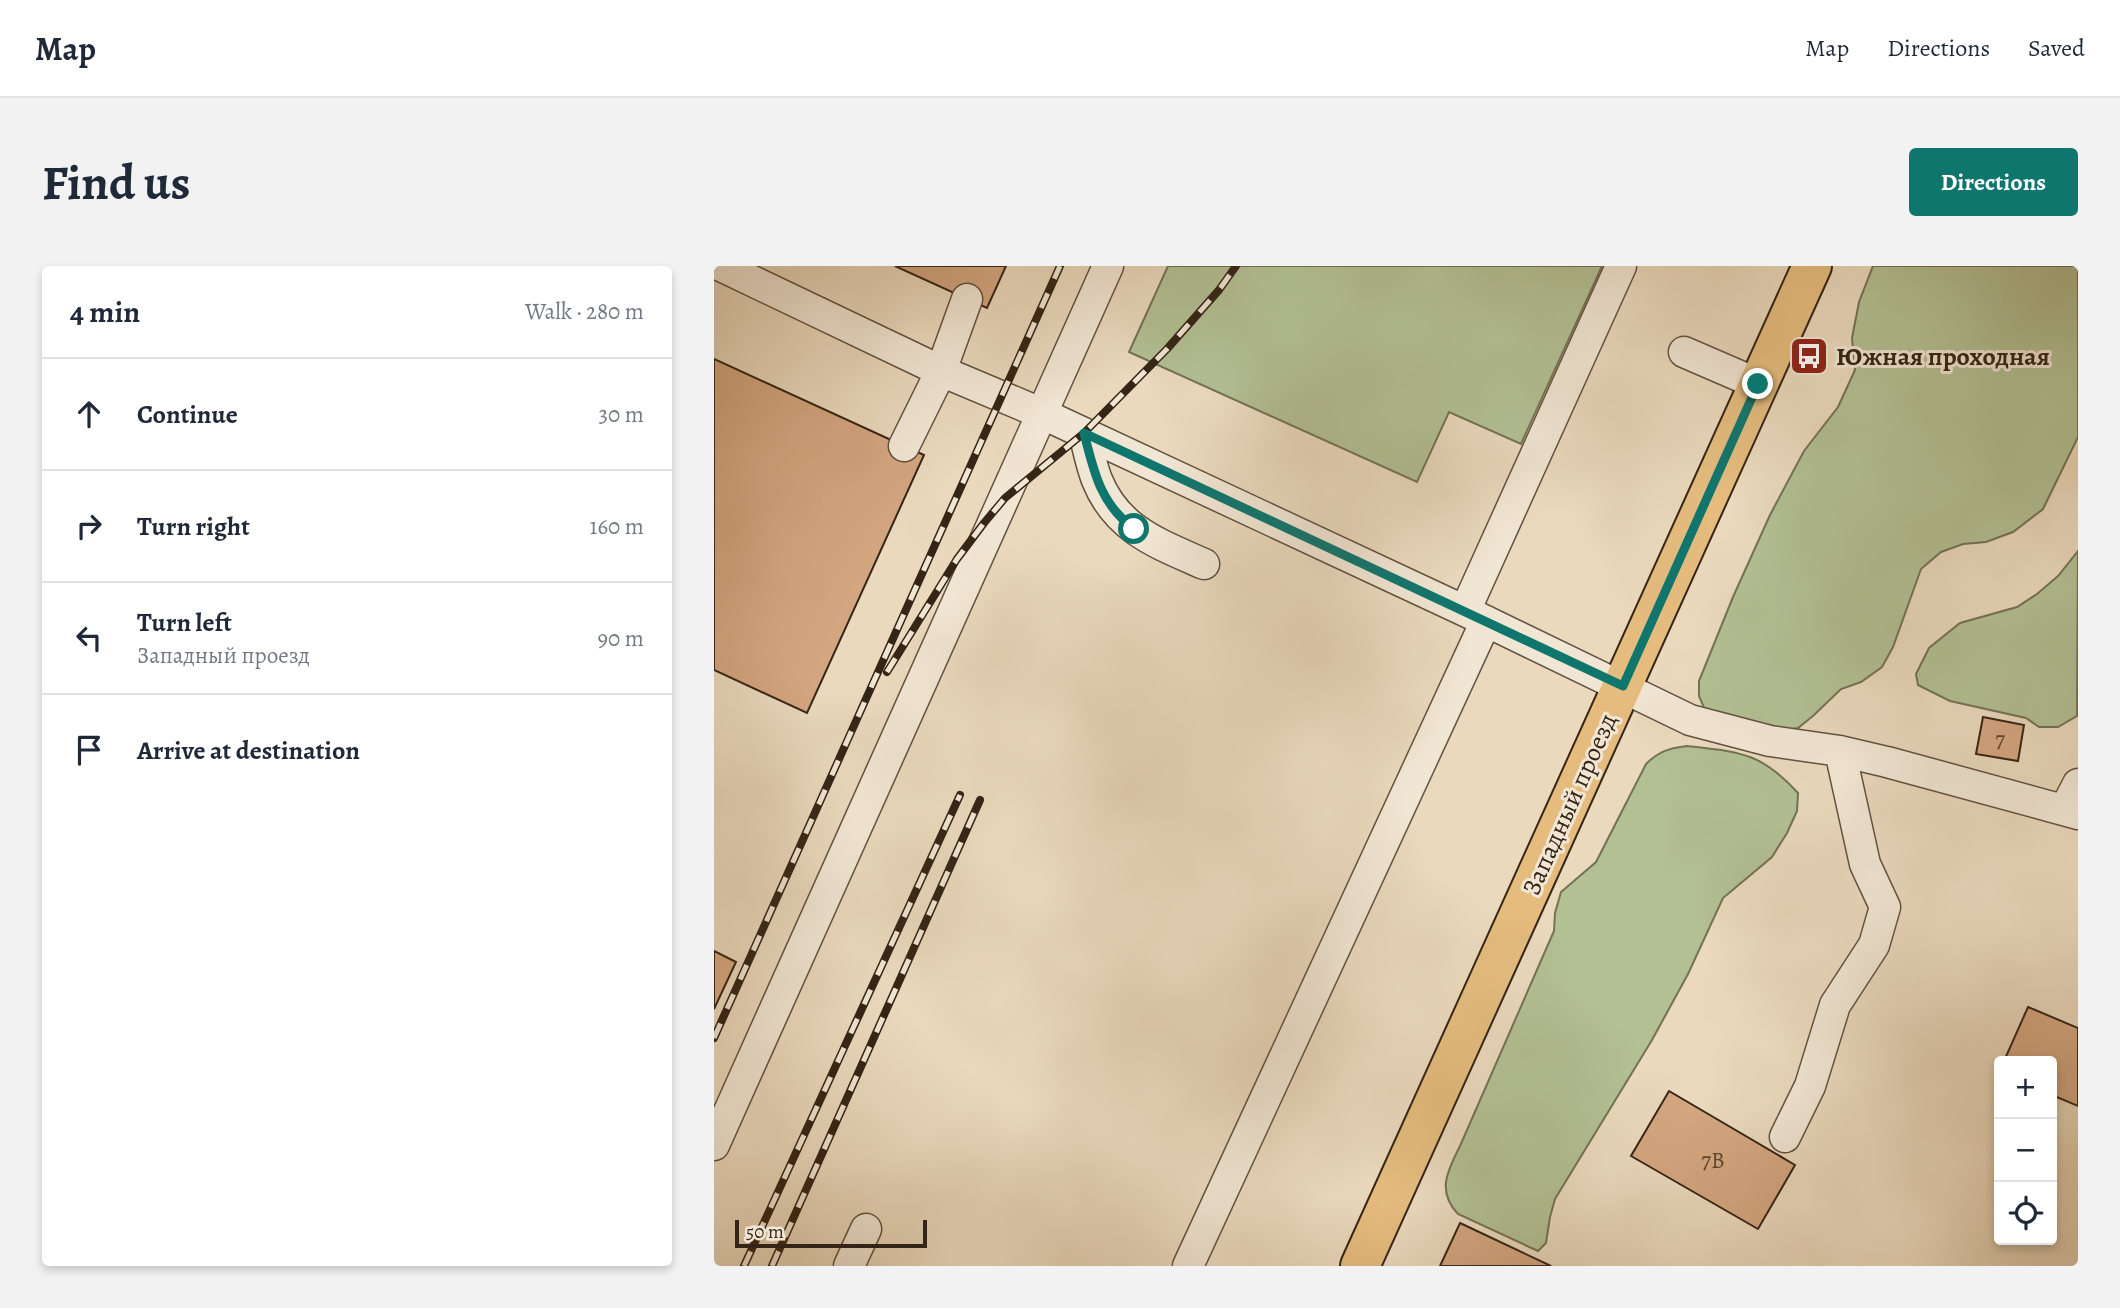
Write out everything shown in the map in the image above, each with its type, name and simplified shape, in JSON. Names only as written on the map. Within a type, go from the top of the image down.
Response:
[{"type":"main road","name":"Западный проезд","points":[[1360,1266],[1812,266]]},
{"type":"lane","points":[[720,266],[941,371],[1043,414],[1476,616],[1690,720],[1770,741],[1840,751],[2074,802]]},
{"type":"lane","points":[[714,1145],[1108,266]]},
{"type":"lane","points":[[1188,1266],[1476,616],[1621,266]]},
{"type":"lane","points":[[904,446],[941,371],[967,299]]},
{"type":"lane","points":[[1684,352],[1758,384]]},
{"type":"lane","points":[[1084,433],[1096,479],[1107,501],[1120,518],[1153,541],[1204,564]]},
{"type":"lane","points":[[1785,1137],[1810,1086],[1835,1005],[1874,945],[1885,907],[1865,864],[1840,751]]},
{"type":"lane","points":[[849,1266],[866,1229]]},
{"type":"green space","points":[[1168,266],[1602,266],[1521,444],[1449,412],[1417,482],[1129,352]]},
{"type":"green space","points":[[1873,266],[2078,266],[2078,437],[2043,509],[2013,532],[1986,542],[1963,544],[1941,552],[1921,569],[1893,647],[1882,667],[1861,682],[1841,689],[1798,728],[1779,731],[1705,710],[1699,696],[1699,681],[1733,597],[1770,515],[1804,451],[1838,407],[1855,370],[1852,338],[1859,302]]},
{"type":"green space","points":[[2078,551],[2077,716],[2058,727],[2039,727],[2026,718],[1950,701],[1918,685],[1916,674],[1929,648],[1960,623],[2017,607],[2037,594],[2058,576]]},
{"type":"green space","points":[[1687,746],[1748,756],[1772,769],[1798,793],[1797,811],[1772,857],[1723,898],[1688,974],[1652,1040],[1555,1199],[1546,1243],[1538,1251],[1458,1214],[1447,1197],[1448,1172],[1554,931],[1555,913],[1561,892],[1596,862],[1646,764],[1665,751]]},
{"type":"building","points":[[895,266],[1006,266],[987,308]]},
{"type":"building","points":[[714,359],[924,455],[807,713],[714,670]]},
{"type":"building","points":[[1983,717],[2024,725],[2018,761],[1976,754]]},
{"type":"building","points":[[714,951],[736,962],[714,1009]]},
{"type":"building","points":[[2028,1007],[2078,1028],[2078,1106],[2057,1097],[2057,1056],[2006,1056]]},
{"type":"building","points":[[1669,1091],[1795,1165],[1758,1229],[1631,1156]]},
{"type":"building","points":[[1460,1223],[1551,1266],[1440,1266]]},
{"type":"railway","points":[[714,1038],[1060,266]]},
{"type":"railway","points":[[887,672],[957,559],[1005,498],[1084,433],[1167,349],[1219,290],[1236,266]]},
{"type":"railway","points":[[744,1266],[960,795]]},
{"type":"railway","points":[[772,1266],[980,800]]},
{"type":"place","name":"Южная проходная","points":[[1809,356]]},
{"type":"route","points":[[1134,529],[1120,518],[1107,501],[1096,479],[1084,433],[1623,686],[1758,384]]}]
